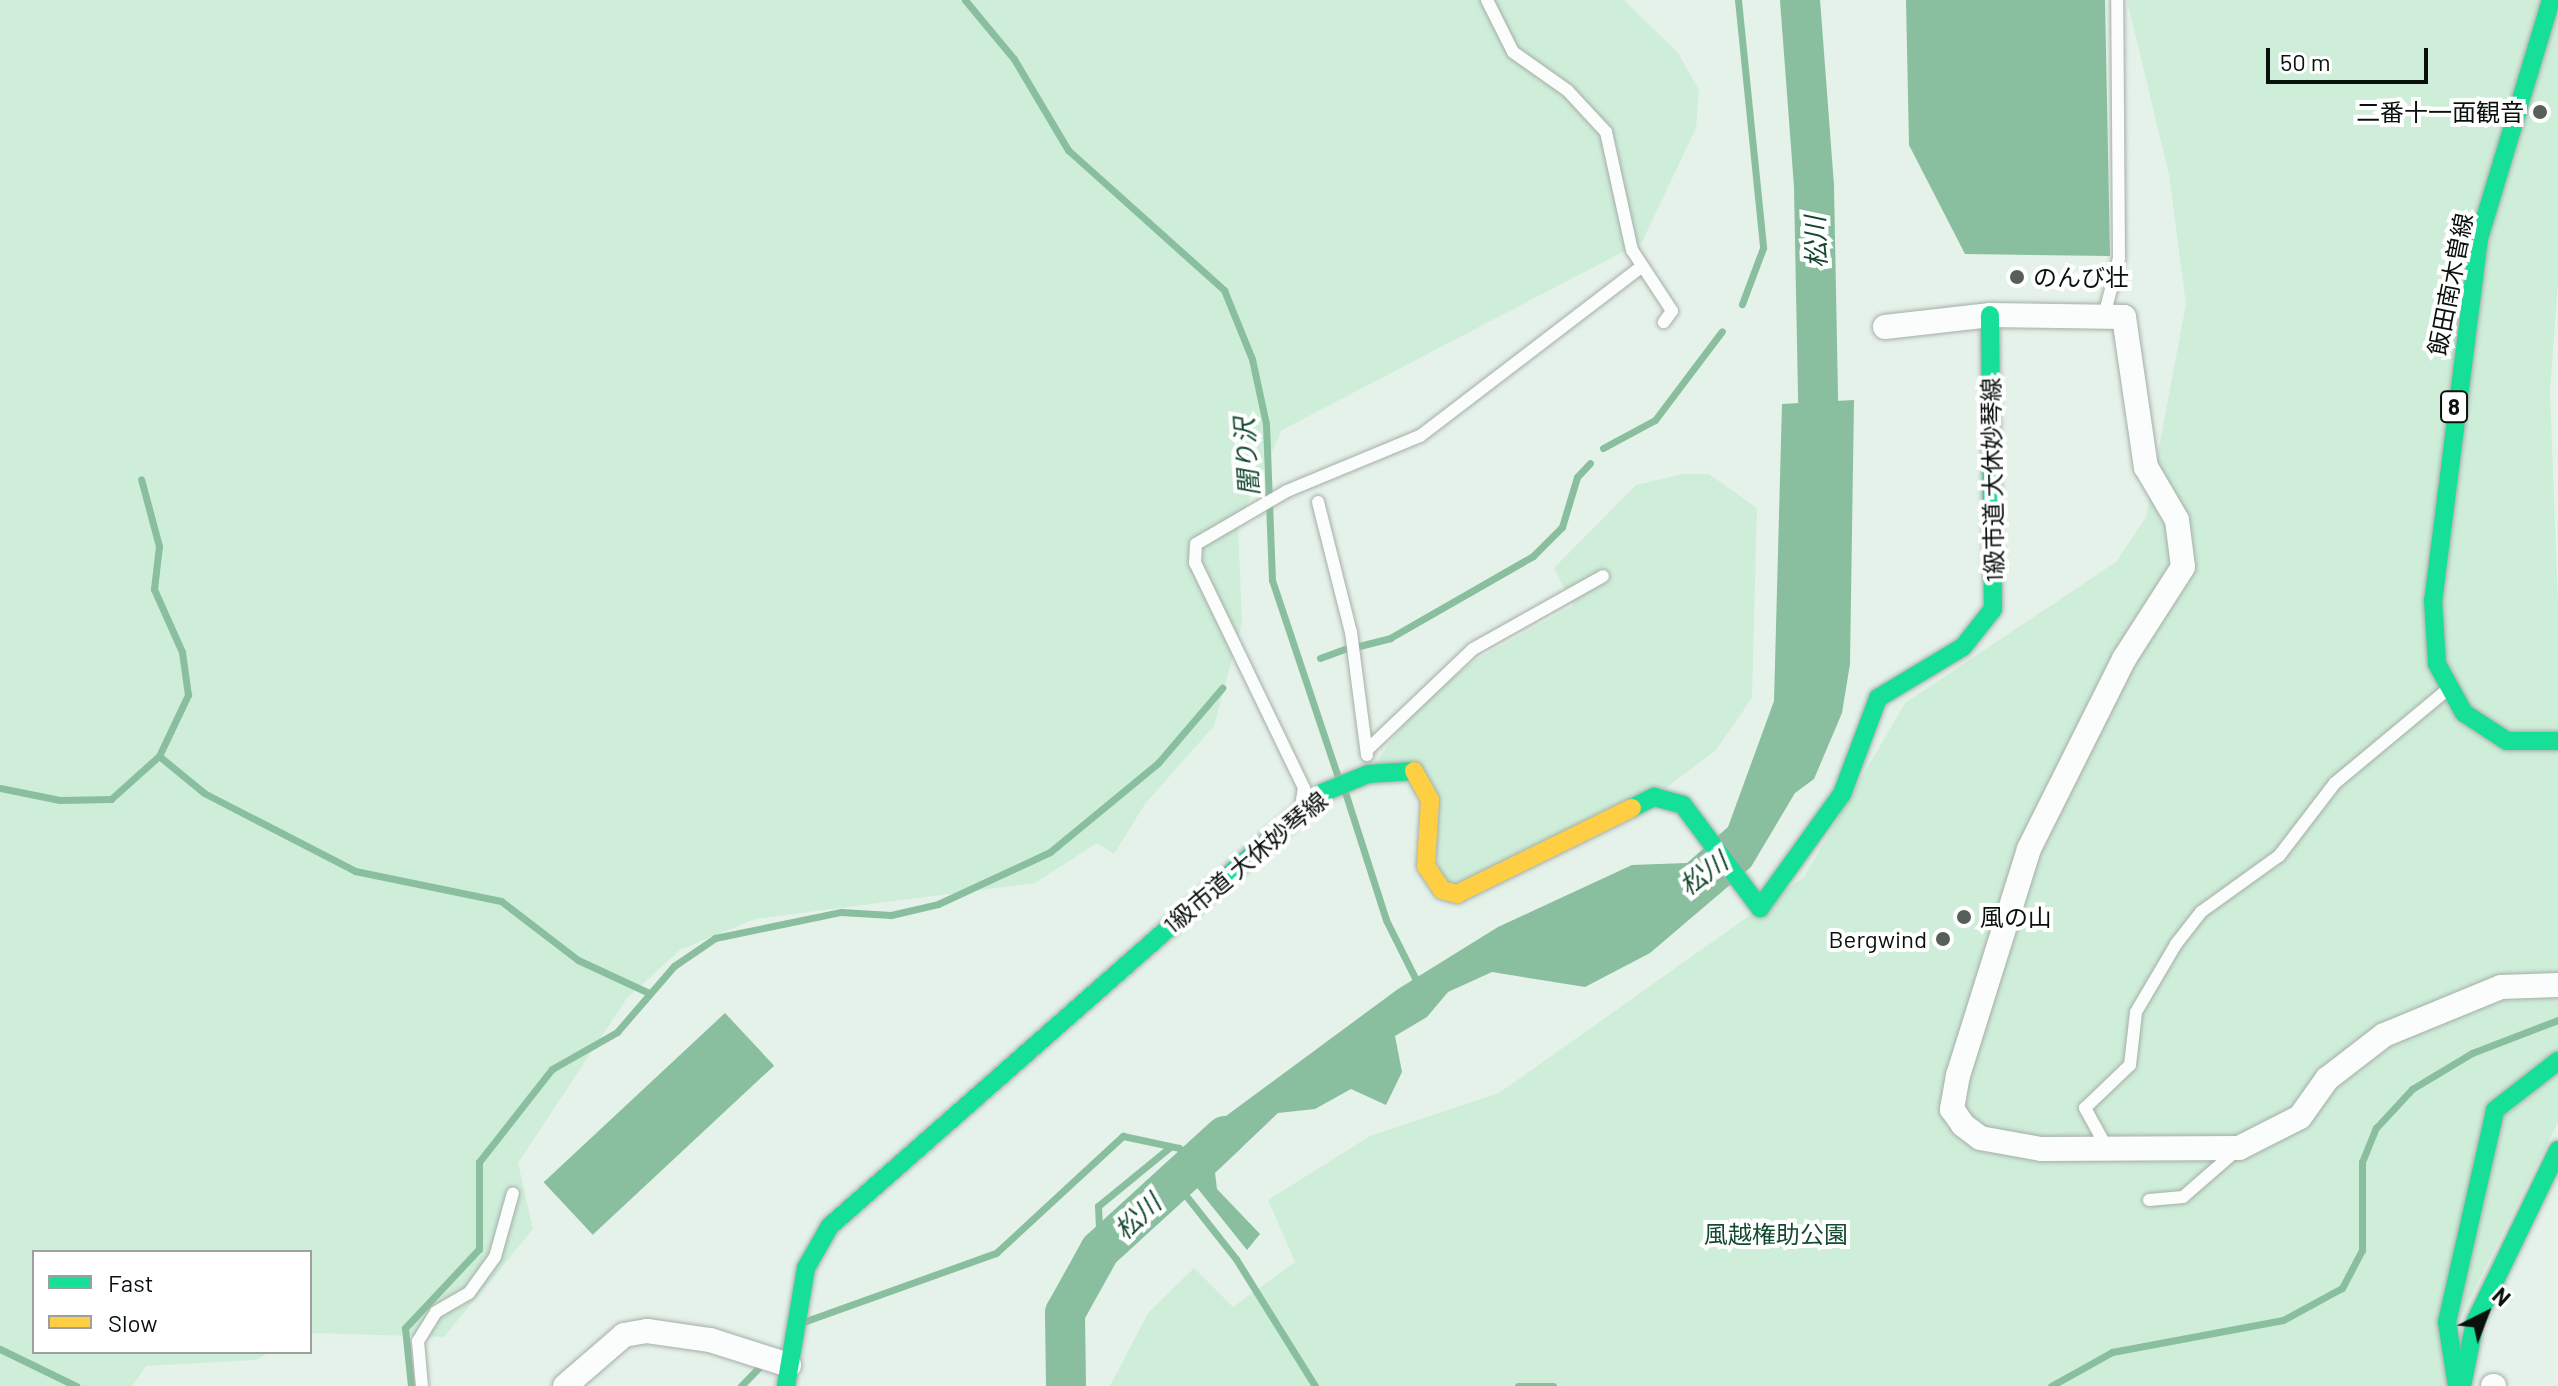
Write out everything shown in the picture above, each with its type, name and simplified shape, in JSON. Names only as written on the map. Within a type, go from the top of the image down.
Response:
[{"type":"street","name":"飯田南木曽線","points":[[2446,691],[2433,600],[2465,314],[2479,238],[2551,0]]},
{"type":"street","points":[[1885,327],[1990,315],[2124,317],[2146,467],[2177,520],[2183,567],[2124,659],[2029,849],[1952,1109],[1980,1138],[2109,1150],[2239,1148],[2300,1117],[2327,1079],[2384,1035],[2501,987],[2558,985]]},
{"type":"street","name":"1級市道 大休妙琴線","points":[[787,1364],[806,1268],[840,1216],[1322,793],[1359,777],[1399,768],[1427,781],[1426,866],[1442,890],[1457,894],[1654,797],[1683,805],[1760,908],[1822,826],[1878,698],[1963,647],[1993,609],[1990,315]]},
{"type":"street","points":[[2446,691],[2488,733],[2537,746],[2558,741]]},
{"type":"street","points":[[2460,1386],[2447,1322],[2495,1110],[2558,1061]]},
{"type":"street","points":[[2460,1386],[2475,1322],[2558,1150]]},
{"type":"street","points":[[565,1386],[624,1335],[675,1335],[787,1364]]},
{"type":"lane","points":[[1487,0],[1513,52],[1568,91],[1606,132],[1640,268],[1672,311],[1664,322]]},
{"type":"lane","points":[[2104,316],[2118,263],[2122,189],[2117,0]]},
{"type":"lane","points":[[1300,812],[1304,788],[1195,563],[1205,534],[1287,491],[1420,436],[1640,268]]},
{"type":"lane","points":[[1318,502],[1351,632],[1367,750],[1359,777]]},
{"type":"lane","points":[[1367,750],[1473,649],[1603,576]]},
{"type":"lane","points":[[2109,1150],[2085,1108],[2130,1065],[2136,1012],[2176,944],[2201,912],[2279,856],[2335,783],[2446,691]]},
{"type":"lane","points":[[2149,1200],[2183,1197],[2239,1148]]},
{"type":"lane","points":[[422,1386],[418,1341],[436,1312],[469,1293],[495,1257],[513,1193]]},
{"type":"green space","points":[[0,0],[1624,0],[1678,53],[1699,90],[1696,128],[1642,242],[1282,430],[1238,524],[1242,622],[1214,726],[1145,804],[1114,854],[1097,843],[1035,883],[755,919],[680,950],[627,998],[518,1163],[533,1229],[444,1337],[312,1333],[312,1250],[32,1250],[32,1354],[267,1354],[256,1360],[146,1366],[132,1386],[0,1386]]},
{"type":"green space","name":"風越権助公園","points":[[2127,0],[2558,0],[2558,281],[2550,391],[2558,605],[2558,1122],[2460,1318],[2448,1386],[1110,1386],[1148,1313],[1194,1268],[1233,1307],[1295,1262],[1268,1200],[1370,1136],[1499,1093],[1804,877],[1905,703],[2116,562],[2146,517],[2186,304],[2169,175]]},
{"type":"green space","points":[[1683,474],[1709,474],[1757,508],[1752,698],[1716,750],[1654,797],[1442,890],[1427,781],[1368,774],[1416,706],[1477,659],[1573,606],[1554,568],[1636,485]]},
{"type":"water","points":[[1906,0],[2105,0],[2110,256],[1965,254],[1909,145]]},
{"type":"water","points":[[1854,400],[1850,664],[1842,713],[1814,779],[1795,793],[1751,867],[1650,953],[1585,987],[1492,972],[1448,992],[1427,1017],[1395,1036],[1402,1072],[1386,1105],[1351,1089],[1315,1109],[1278,1113],[1215,1173],[1217,1189],[1260,1234],[1247,1250],[1178,1164],[1207,1130],[1398,989],[1498,927],[1632,865],[1687,863],[1728,827],[1774,701],[1782,404]]},
{"type":"water","points":[[725,1013],[774,1066],[593,1235],[544,1182]]},
{"type":"waterway","name":"闇り沢","points":[[965,0],[1014,59],[1068,150],[1224,290],[1252,359],[1266,424],[1272,580],[1338,777]]},
{"type":"waterway","points":[[1738,0],[1763,248],[1742,304]]},
{"type":"waterway","name":"松川","points":[[1800,0],[1814,187],[1819,455]]},
{"type":"waterway","points":[[1603,448],[1655,420],[1722,331]]},
{"type":"waterway","points":[[1359,646],[1390,638],[1533,556],[1562,527],[1577,477],[1590,463]]},
{"type":"waterway","points":[[0,788],[60,800],[111,799],[159,756],[188,695],[182,652],[154,589],[159,546],[141,479]]},
{"type":"waterway","points":[[1320,658],[1347,648]]},
{"type":"waterway","points":[[411,1386],[405,1328],[479,1249],[479,1162],[552,1069],[617,1032],[674,966],[715,938],[841,912],[891,915],[938,904],[1050,852],[1158,763],[1222,688]]},
{"type":"waterway","points":[[159,756],[204,793],[355,871],[501,901],[578,960],[647,992]]},
{"type":"waterway","name":"闇り沢","points":[[1345,792],[1386,920],[1419,986]]},
{"type":"waterway","points":[[2051,1386],[2112,1352],[2283,1320],[2342,1288],[2362,1250],[2362,1162],[2376,1128],[2412,1089],[2472,1053],[2558,1020]]},
{"type":"waterway","points":[[806,1321],[996,1253],[1123,1136],[1179,1148],[1191,1162]]},
{"type":"waterway","name":"松川","points":[[1066,1386],[1065,1313],[1100,1250],[1225,1136]]},
{"type":"waterway","points":[[1100,1250],[1098,1206],[1170,1147]]},
{"type":"waterway","points":[[1176,1183],[1236,1259],[1315,1386]]},
{"type":"waterway","points":[[0,1349],[76,1386]]},
{"type":"waterway","points":[[741,1386],[763,1363]]},
{"type":"waterway","points":[[1518,1386],[1553,1386]]},
{"type":"traffic: fast","points":[[2551,0],[2479,238],[2433,600],[2437,664],[2464,713],[2507,741],[2558,741]]},
{"type":"traffic: fast","points":[[1632,808],[1654,797],[1683,805],[1760,908],[1842,794],[1878,698],[1963,647],[1993,609],[1990,315]]},
{"type":"traffic: fast","points":[[786,1386],[806,1268],[830,1226],[1322,793],[1368,774],[1414,771]]},
{"type":"traffic: fast","points":[[2457,1386],[2447,1322],[2495,1110],[2558,1061]]},
{"type":"traffic: fast","points":[[2462,1386],[2475,1322],[2558,1150]]},
{"type":"traffic: slow","points":[[1414,771],[1430,800],[1426,866],[1442,890],[1457,894],[1632,808]]},
{"type":"place","name":"二番十一面観音","points":[[2540,112]]},
{"type":"place","name":"のんび壮","points":[[2017,277]]},
{"type":"place","name":"風の山","points":[[1964,917]]},
{"type":"place","name":"Bergwind","points":[[1943,939]]}]
